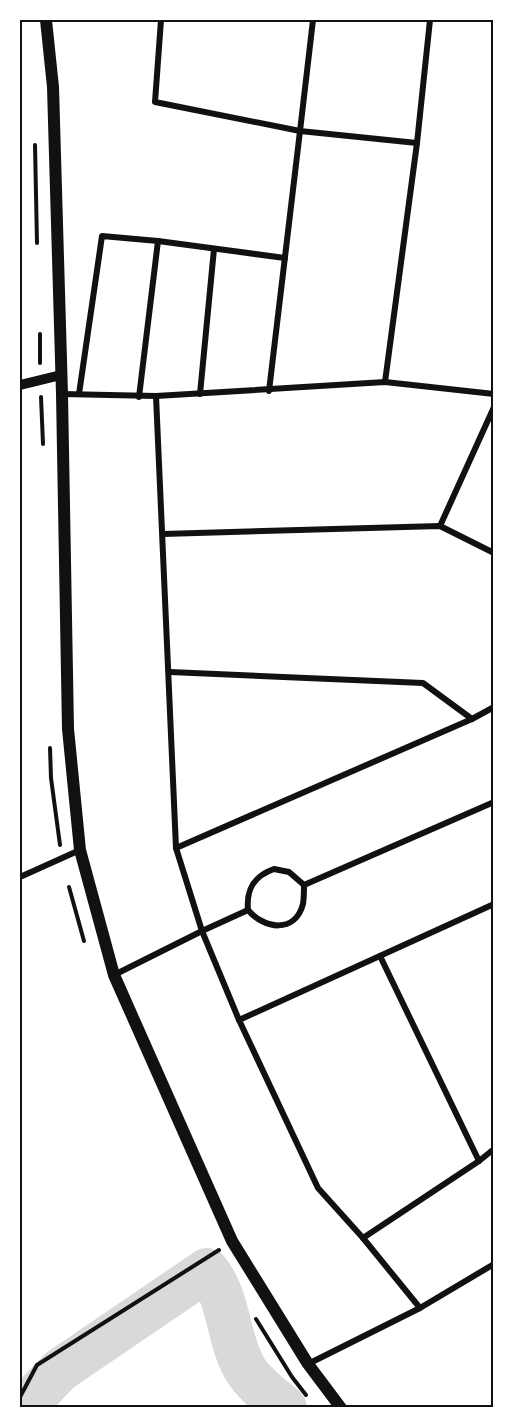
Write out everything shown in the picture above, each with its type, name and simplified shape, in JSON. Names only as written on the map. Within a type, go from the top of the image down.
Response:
[{"type":"main road","points":[[46,20],[53,87],[62,394],[68,729],[80,850],[114,975],[232,1241],[308,1364],[341,1407]]},
{"type":"street","points":[[161,20],[155,102],[300,131],[417,143]]},
{"type":"street","points":[[269,391],[313,20]]},
{"type":"street","points":[[385,382],[417,143],[430,20]]},
{"type":"street","points":[[79,394],[102,236],[285,258]]},
{"type":"street","points":[[139,397],[158,241]]},
{"type":"street","points":[[200,394],[214,249]]},
{"type":"street","points":[[20,385],[61,375]]},
{"type":"street","points":[[62,394],[139,397],[269,391],[385,382],[494,394]]},
{"type":"street","points":[[156,396],[176,848],[202,931],[239,1020],[318,1188],[363,1238],[420,1308]]},
{"type":"street","points":[[440,526],[494,408]]},
{"type":"street","points":[[163,534],[440,526],[494,554]]},
{"type":"street","points":[[170,672],[423,683],[472,719]]},
{"type":"street","points":[[176,848],[472,719],[494,707]]},
{"type":"street","points":[[304,885],[494,802]]},
{"type":"street","points":[[20,877],[80,850]]},
{"type":"street","points":[[274,869],[282,870],[298,878],[304,885],[300,911],[288,923],[280,926],[263,923],[248,910],[248,892],[252,884],[265,873],[274,869]]},
{"type":"street","points":[[239,1020],[494,904]]},
{"type":"street","points":[[114,975],[248,910]]},
{"type":"street","points":[[380,957],[479,1161]]},
{"type":"street","points":[[363,1238],[494,1149]]},
{"type":"street","points":[[308,1364],[420,1308],[494,1264]]},
{"type":"path","points":[[34,139],[38,246]]},
{"type":"path","points":[[40,326],[43,452]]},
{"type":"path","points":[[50,746],[57,834],[77,921],[87,951]]},
{"type":"path","points":[[20,1396],[37,1365],[232,1241]]},
{"type":"path","points":[[218,1248],[223,1258]]},
{"type":"path","points":[[253,1313],[292,1377],[310,1400]]},
{"type":"waterway","points":[[27,1408],[60,1370],[207,1270],[220,1293],[239,1357],[245,1369],[258,1385],[285,1408]]}]
